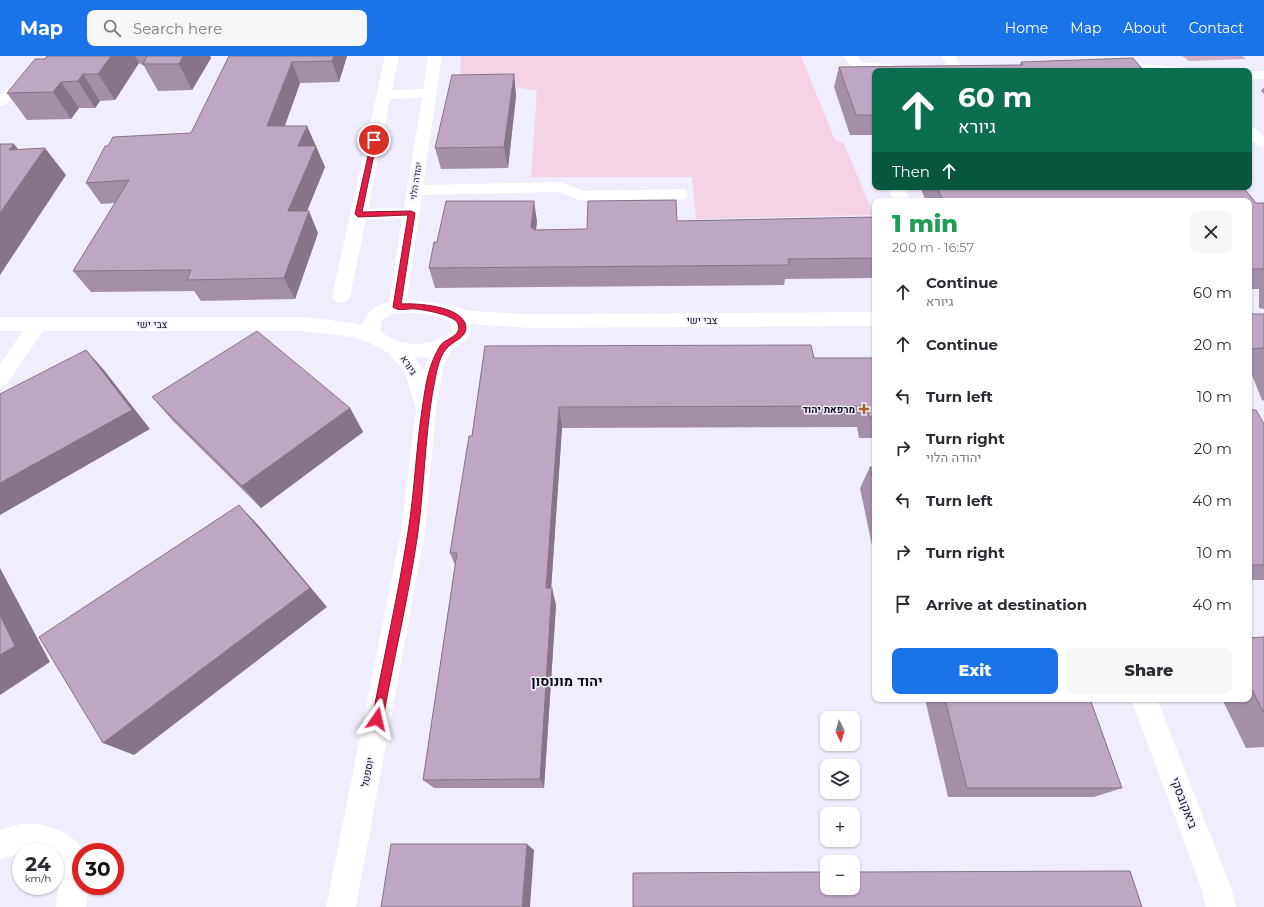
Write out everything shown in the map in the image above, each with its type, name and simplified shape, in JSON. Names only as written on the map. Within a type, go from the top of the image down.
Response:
[{"type":"street","points":[[0,102],[54,56]]},
{"type":"street","points":[[341,297],[392,56]]},
{"type":"street","name":"יהודה הלוי","points":[[397,307],[435,56]]},
{"type":"street","points":[[850,56],[853,62],[861,68],[900,67]]},
{"type":"street","points":[[1164,56],[1178,68]]},
{"type":"street","points":[[939,66],[951,61],[969,66]]},
{"type":"street","points":[[1097,65],[1140,68]]},
{"type":"street","points":[[1252,75],[1264,75]]},
{"type":"street","points":[[384,95],[429,93]]},
{"type":"street","points":[[1252,133],[1264,143]]},
{"type":"street","points":[[358,214],[413,201],[561,187],[582,196],[680,194]]},
{"type":"street","points":[[413,201],[547,200]]},
{"type":"street","name":"צבי ישי","points":[[303,324],[379,312],[397,307],[415,306],[473,318],[529,322],[872,319]]},
{"type":"street","points":[[376,338],[371,333],[370,326],[373,319],[379,312]]},
{"type":"street","name":"גיורא","points":[[425,422],[433,368],[450,342],[462,331],[462,324],[458,319],[448,313]]},
{"type":"street","name":"צבי ישי","points":[[0,324],[303,324],[354,330],[376,338],[384,344],[396,348],[418,351],[450,342],[498,325],[529,322]]},
{"type":"street","points":[[0,379],[38,324]]},
{"type":"street","name":"גיורא","points":[[396,348],[408,360],[416,375],[422,397],[425,422]]},
{"type":"street","name":"יוספטל","points":[[341,907],[413,532],[425,422]]},
{"type":"street","name":"ביאקובסקי","points":[[1145,702],[1217,890],[1221,907]]},
{"type":"street","points":[[0,845],[6,842],[28,838],[48,840],[63,849],[73,865],[75,886],[71,907]]},
{"type":"shaded area","points":[[461,56],[801,56],[835,140],[844,144],[872,210],[872,215],[696,219],[692,177],[531,177],[537,91],[498,84],[460,83]]},
{"type":"shaded area","points":[[1182,56],[1242,56],[1246,59],[1189,61]]},
{"type":"building","points":[[47,56],[111,56],[98,74],[83,74],[78,81],[61,82],[53,92],[7,93],[35,59],[45,59]]},
{"type":"building","points":[[147,56],[183,56],[179,64],[143,64]]},
{"type":"building","points":[[229,56],[334,56],[332,61],[292,62],[267,126],[307,126],[298,146],[316,146],[288,211],[309,211],[284,278],[187,280],[191,270],[73,271],[129,180],[86,183],[105,146],[108,146],[113,137],[191,133]]},
{"type":"building","points":[[1133,58],[1141,68],[872,68],[872,115],[856,115],[839,67],[1023,65],[1021,62]]},
{"type":"building","points":[[514,74],[504,147],[435,148],[452,75]]},
{"type":"building","points":[[0,144],[14,144],[9,150],[45,148],[0,213]]},
{"type":"building","points":[[938,190],[1245,190],[1252,198],[942,198]]},
{"type":"building","points":[[1252,198],[1256,203],[1264,203],[1264,269],[1252,269]]},
{"type":"building","points":[[676,200],[677,221],[872,217],[872,258],[788,259],[789,265],[429,268],[434,242],[437,242],[446,201],[534,201],[531,228],[535,228],[534,230],[587,229],[588,201]]},
{"type":"building","points":[[1252,314],[1264,314],[1264,348],[1252,349]]},
{"type":"building","points":[[257,331],[350,408],[242,486],[152,397]]},
{"type":"building","points":[[811,345],[814,358],[872,358],[872,417],[869,417],[866,406],[559,407],[546,588],[552,588],[540,779],[423,780],[457,553],[450,553],[469,436],[472,436],[485,346]]},
{"type":"building","points":[[86,350],[132,410],[0,483],[0,394]]},
{"type":"building","points":[[1252,410],[1256,410],[1264,424],[1264,565],[1252,565]]},
{"type":"building","points":[[239,505],[310,588],[103,743],[39,637]]},
{"type":"building","points":[[0,615],[15,646],[0,655]]},
{"type":"building","points":[[1264,637],[1264,713],[1252,690],[1252,638]]},
{"type":"building","points":[[946,702],[1091,702],[1122,788],[967,788]]},
{"type":"building","points":[[391,844],[527,844],[522,907],[381,907]]},
{"type":"building","points":[[1130,871],[1142,907],[633,907],[633,873],[820,872],[820,895],[860,895],[860,872]]},
{"type":"place","name":"מרפאת יהוד","points":[[864,409]]},
{"type":"district","name":"יהוד מונוסון","points":[[567,681]]},
{"type":"route","points":[[374,140],[358,214],[411,213],[397,307],[415,306],[448,313],[458,319],[462,324],[462,331],[457,338],[444,346],[433,368],[426,409],[413,532],[377,719]]}]
